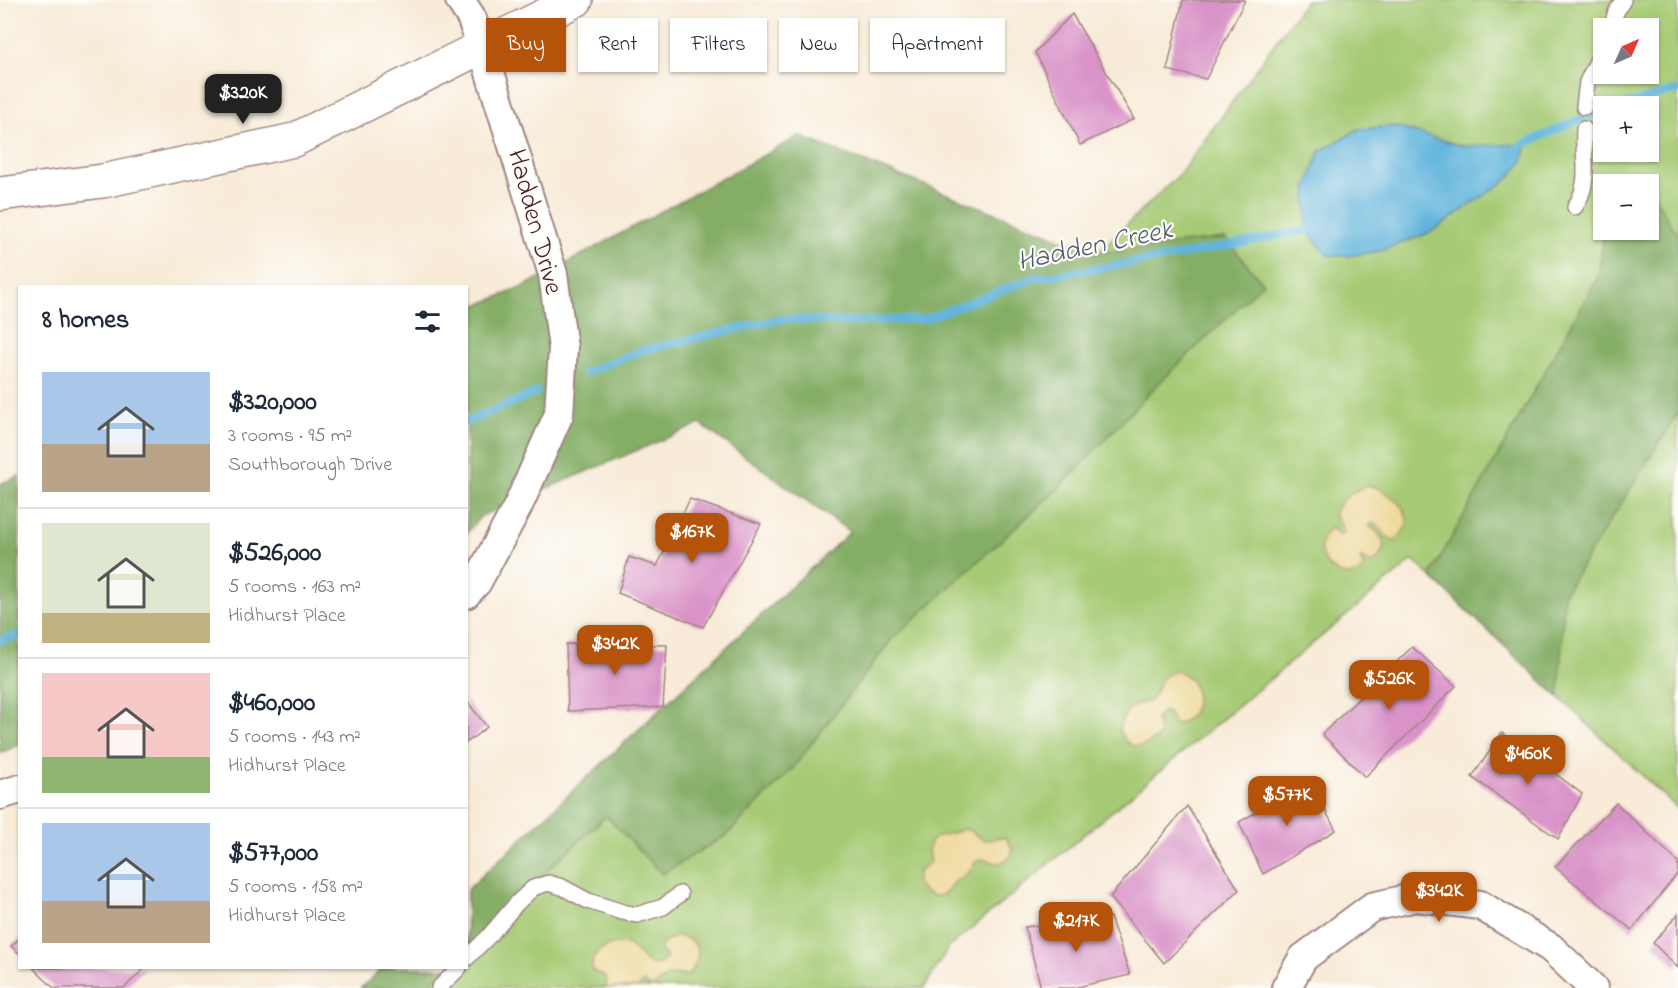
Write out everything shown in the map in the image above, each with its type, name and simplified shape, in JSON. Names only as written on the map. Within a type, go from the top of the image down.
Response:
[{"type":"street","name":"Hadden Drive","points":[[460,0],[471,17],[482,47],[553,274],[562,348],[559,414],[518,506],[477,582],[468,592]]},
{"type":"street","points":[[0,194],[103,181],[294,140],[576,0]]},
{"type":"street","points":[[0,795],[18,790]]},
{"type":"street","points":[[1286,988],[1303,958],[1372,907],[1416,897],[1480,905],[1551,948],[1593,988]]},
{"type":"lane","points":[[1615,18],[1623,0]]},
{"type":"lane","points":[[1584,107],[1587,82],[1593,70]]},
{"type":"lane","points":[[1575,207],[1582,197],[1584,188],[1586,165],[1584,129]]},
{"type":"lane","points":[[468,957],[533,888],[548,883],[562,887],[588,901],[637,915],[663,907],[680,894]]},
{"type":"lane","points":[[439,988],[458,969]]},
{"type":"green space","points":[[1306,0],[1678,0],[1678,809],[1413,560],[948,948],[924,988],[361,988],[382,969],[468,969],[468,889],[850,532],[1097,253],[1180,174]]},
{"type":"green space","points":[[799,136],[1097,253],[1225,238],[1263,283],[1151,391],[1061,486],[892,639],[793,768],[727,835],[662,874],[606,816],[468,945],[468,889],[850,532],[700,424],[481,516],[468,532],[468,309],[521,288]]},
{"type":"green space","points":[[1659,204],[1678,236],[1678,413],[1564,594],[1559,697],[1430,576],[1599,275],[1603,240],[1659,240]]},
{"type":"green space","points":[[18,476],[18,745],[0,753],[0,484]]},
{"type":"green space","points":[[382,969],[445,969],[426,988],[361,988]]},
{"type":"sand","points":[[1373,486],[1397,501],[1405,512],[1407,526],[1394,541],[1385,535],[1376,523],[1370,524],[1370,527],[1383,540],[1381,554],[1372,564],[1361,558],[1364,566],[1358,573],[1349,575],[1340,573],[1324,560],[1321,551],[1322,540],[1329,529],[1334,529],[1338,535],[1343,534],[1344,531],[1339,521],[1334,516],[1344,499],[1361,488]]},
{"type":"sand","points":[[1176,671],[1185,675],[1195,688],[1196,697],[1192,713],[1186,720],[1177,724],[1167,712],[1162,712],[1156,719],[1160,735],[1149,743],[1132,745],[1123,738],[1119,731],[1125,714],[1132,707],[1149,702],[1164,677]]},
{"type":"sand","points":[[963,829],[986,840],[1006,838],[1012,848],[1011,856],[1000,863],[981,859],[944,894],[936,896],[927,894],[920,888],[917,875],[930,862],[929,845],[936,837]]},
{"type":"sand","points":[[677,936],[691,941],[697,951],[696,962],[688,975],[669,975],[653,987],[644,982],[639,988],[606,988],[605,977],[593,971],[592,964],[598,952],[609,945],[616,944],[630,945],[650,965],[660,964],[667,958],[660,949],[661,946]]},
{"type":"water","points":[[1393,126],[1463,146],[1527,144],[1522,163],[1508,179],[1431,232],[1381,251],[1346,256],[1327,255],[1307,230],[1306,190],[1320,151],[1359,129]]},
{"type":"building","points":[[1183,0],[1245,0],[1206,79],[1167,70]]},
{"type":"building","points":[[1072,14],[1134,119],[1080,145],[1035,52]]},
{"type":"building","points":[[690,499],[761,524],[703,627],[618,593],[629,557],[657,566]]},
{"type":"building","points":[[566,644],[667,645],[663,707],[568,711]]},
{"type":"building","points":[[1412,647],[1456,686],[1365,777],[1322,734]]},
{"type":"building","points":[[468,703],[487,727],[468,741]]},
{"type":"building","points":[[1502,733],[1582,794],[1558,839],[1472,777]]},
{"type":"building","points":[[1309,782],[1336,830],[1263,874],[1239,822]]},
{"type":"building","points":[[1616,803],[1678,862],[1678,873],[1632,930],[1555,867]]},
{"type":"building","points":[[1187,806],[1239,890],[1164,963],[1110,897]]},
{"type":"building","points":[[1678,914],[1678,968],[1653,943]]},
{"type":"building","points":[[1110,917],[1130,975],[1073,988],[1041,988],[1025,927]]},
{"type":"building","points":[[18,940],[18,952],[11,946]]},
{"type":"building","points":[[34,969],[144,969],[124,988],[54,988]]},
{"type":"waterway","name":"Hadden Creek","points":[[1656,96],[1678,91]]},
{"type":"waterway","name":"Hadden Creek","points":[[1518,147],[1575,121],[1593,115]]},
{"type":"waterway","name":"Hadden Creek","points":[[585,373],[639,351],[781,319],[847,322],[925,319],[1034,278],[1165,258],[1307,230],[1316,226]]},
{"type":"waterway","name":"Hadden Creek","points":[[468,421],[537,392]]},
{"type":"waterway","name":"Hadden Creek","points":[[0,640],[18,636]]}]
